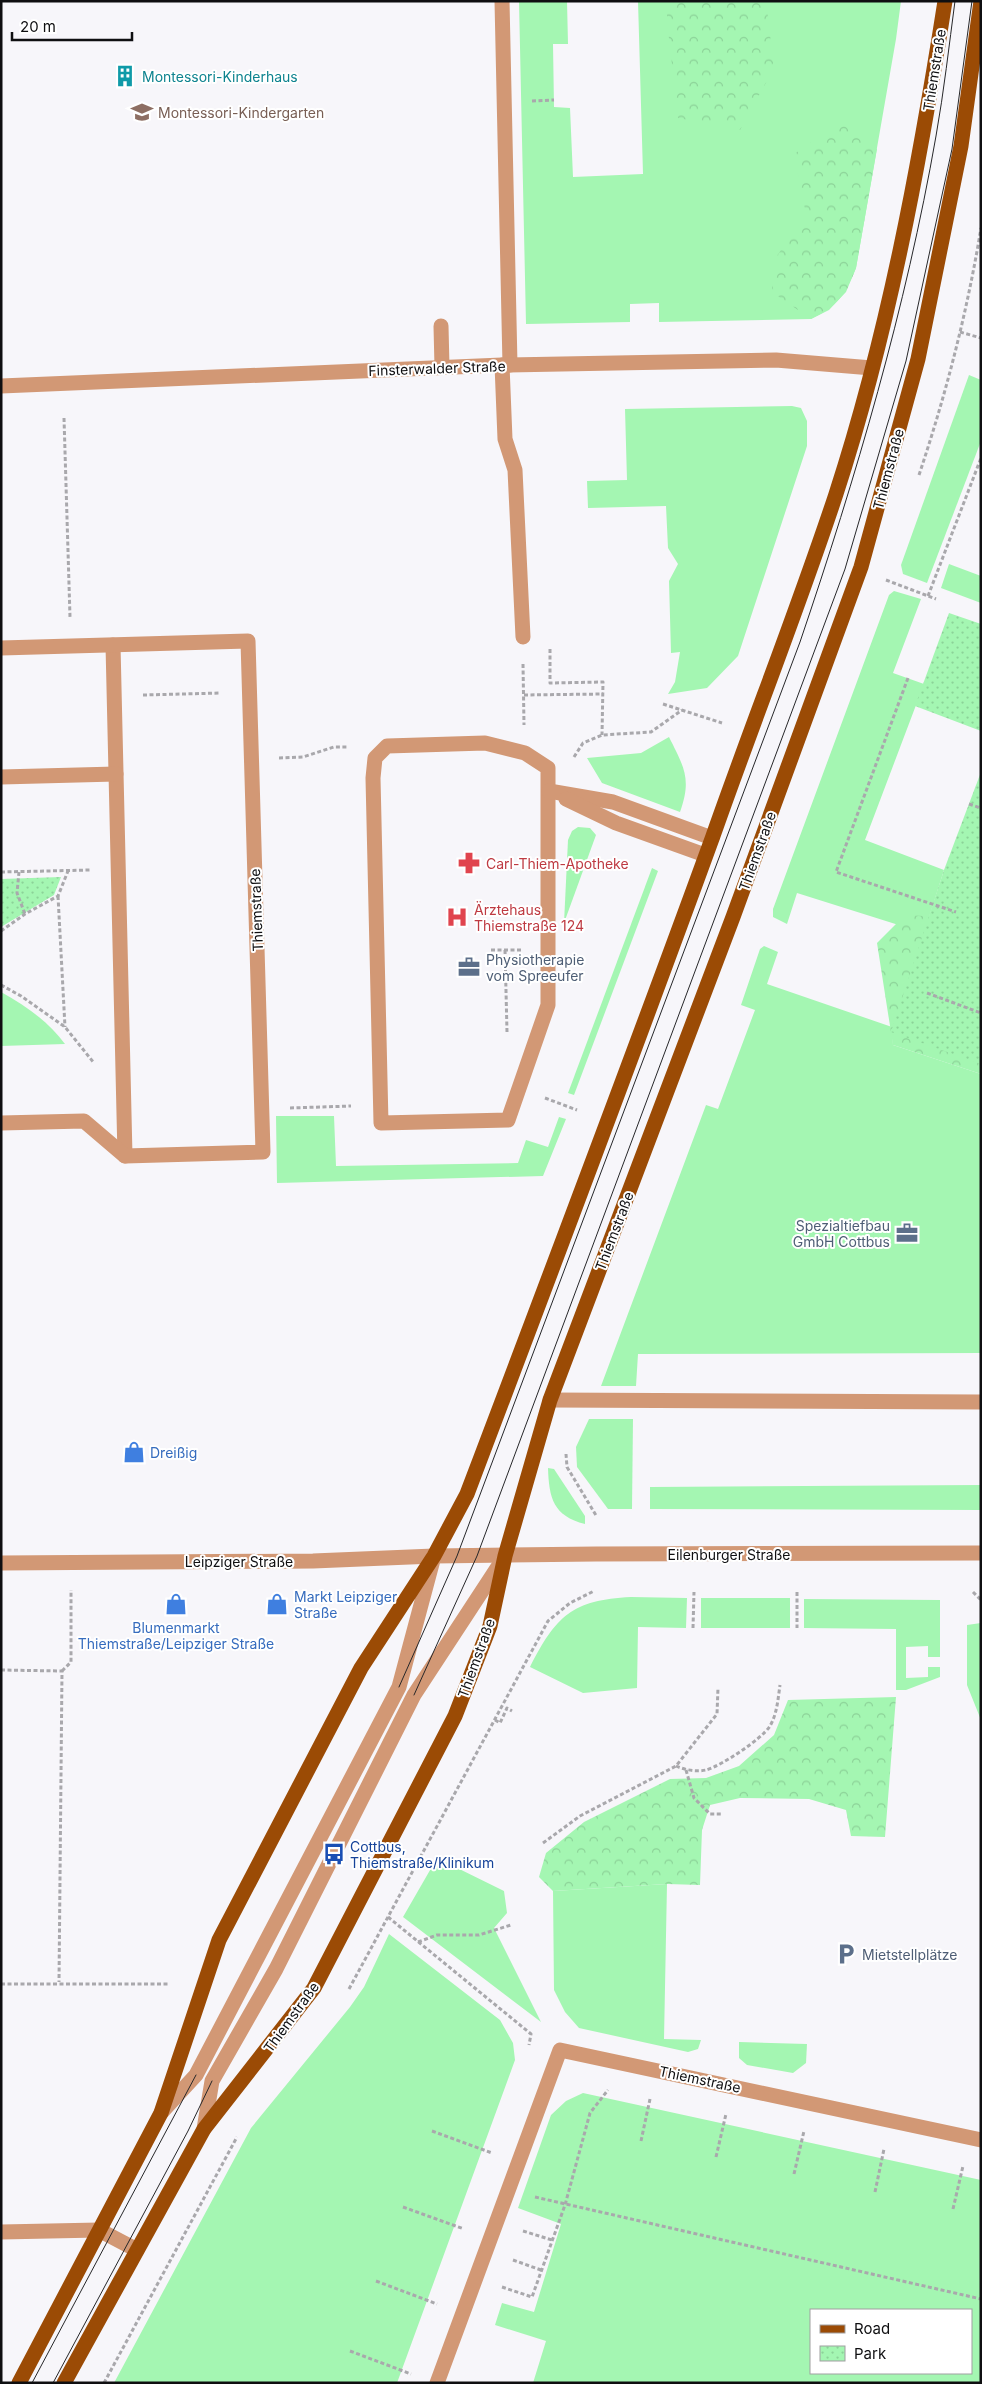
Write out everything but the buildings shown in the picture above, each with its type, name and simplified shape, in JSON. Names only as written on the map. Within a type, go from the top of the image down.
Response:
[{"type":"main road","name":"Thiemstraße","points":[[19,2383],[161,2113],[219,1940],[361,1668],[434,1556],[470,1486],[706,855],[836,493],[872,368],[922,146],[945,1]]},
{"type":"main road","name":"Thiemstraße","points":[[64,2383],[204,2129],[297,2013],[314,1988],[456,1716],[490,1626],[504,1556],[550,1400],[733,917],[861,568],[918,360],[961,146],[980,1]]},
{"type":"street","points":[[502,1],[506,366],[504,439],[515,470],[523,637]]},
{"type":"street","points":[[441,326],[442,368]]},
{"type":"street","name":"Finsterwalder Straße","points":[[1,386],[442,368],[776,360],[872,368]]},
{"type":"street","name":"Thiemstraße","points":[[1,648],[248,641],[263,1152],[125,1156]]},
{"type":"street","points":[[113,645],[122,1098],[125,1156]]},
{"type":"street","points":[[485,743],[525,753],[548,768],[548,1006],[508,1120],[381,1123],[372,778],[375,758],[386,746],[485,743]]},
{"type":"street","points":[[1,777],[116,774]]},
{"type":"street","points":[[549,791],[614,802],[712,838]]},
{"type":"street","points":[[549,791],[613,830],[706,855]]},
{"type":"street","points":[[1,1123],[84,1121],[125,1156]]},
{"type":"street","points":[[550,1400],[981,1402]]},
{"type":"street","name":"Eilenburger Straße","points":[[477,1556],[981,1553]]},
{"type":"street","points":[[161,2113],[196,2076],[399,1687],[434,1556]]},
{"type":"street","name":"Leipziger Straße","points":[[1,1564],[313,1561],[477,1556]]},
{"type":"street","points":[[204,2129],[212,2081],[276,1969],[414,1695],[504,1556]]},
{"type":"street","name":"Thiemstraße","points":[[438,2383],[560,2050],[981,2140]]},
{"type":"street","points":[[1,2232],[99,2230],[137,2250]]},
{"type":"path","points":[[960,332],[981,338]]},
{"type":"path","points":[[64,418],[70,619]]},
{"type":"path","points":[[928,596],[981,458]]},
{"type":"path","points":[[885,580],[936,599]]},
{"type":"path","points":[[523,637],[525,753]]},
{"type":"path","points":[[550,650],[550,683],[603,682],[602,735]]},
{"type":"path","points":[[908,678],[836,872],[956,912]]},
{"type":"path","points":[[114,696],[250,692]]},
{"type":"path","points":[[524,695],[603,694]]},
{"type":"path","points":[[663,704],[728,725]]},
{"type":"path","points":[[549,791],[583,743],[602,735],[651,732],[682,710]]},
{"type":"path","points":[[252,758],[303,757],[334,747],[386,746]]},
{"type":"path","points":[[969,804],[981,808]]},
{"type":"path","points":[[1,872],[118,869]]},
{"type":"path","points":[[65,1027],[58,896],[68,870]]},
{"type":"path","points":[[19,872],[17,893],[25,914]]},
{"type":"path","points":[[1,932],[25,914],[58,896]]},
{"type":"path","points":[[491,950],[512,950]]},
{"type":"path","points":[[505,950],[507,1036]]},
{"type":"path","points":[[1,985],[22,996],[65,1027],[122,1098]]},
{"type":"path","points":[[927,994],[981,1013]]},
{"type":"path","points":[[262,1109],[381,1105]]},
{"type":"path","points":[[59,1982],[62,1671],[71,1662],[71,1588]]},
{"type":"path","points":[[693,1628],[694,1592]]},
{"type":"path","points":[[798,1592],[798,1628]]},
{"type":"path","points":[[973,1592],[981,1600]]},
{"type":"path","points":[[1,1670],[62,1671]]},
{"type":"path","points":[[676,1766],[686,1770],[706,1770],[738,1754],[769,1728],[778,1705],[780,1685]]},
{"type":"path","points":[[543,1843],[580,1816],[676,1766],[717,1714],[718,1688]]},
{"type":"path","points":[[495,1720],[500,1722],[507,1708],[512,1711]]},
{"type":"path","points":[[686,1770],[694,1798],[710,1814],[723,1814]]},
{"type":"path","points":[[388,1917],[531,2034],[528,2053]]},
{"type":"path","points":[[417,1942],[437,1935],[479,1934],[511,1925]]},
{"type":"path","points":[[1,1984],[59,1982],[168,1984]]},
{"type":"path","points":[[476,2278],[532,2297],[565,2205],[590,2113],[610,2087]]},
{"type":"path","points":[[641,2141],[651,2096]]},
{"type":"path","points":[[716,2157],[726,2113]]},
{"type":"path","points":[[432,2131],[493,2153]]},
{"type":"path","points":[[794,2174],[804,2131]]},
{"type":"path","points":[[875,2192],[884,2148]]},
{"type":"path","points":[[953,2209],[963,2166]]},
{"type":"path","points":[[508,2190],[565,2205],[981,2299]]},
{"type":"path","points":[[404,2207],[465,2230]]},
{"type":"path","points":[[520,2230],[552,2240]]},
{"type":"path","points":[[510,2259],[541,2270]]},
{"type":"path","points":[[376,2281],[437,2304]]},
{"type":"path","points":[[350,2351],[411,2374]]},
{"type":"green space","points":[[519,1],[567,1],[568,44],[553,44],[554,107],[570,108],[573,177],[643,174],[638,1],[901,1],[856,268],[840,299],[811,319],[659,322],[659,303],[630,304],[630,322],[526,324]]},
{"type":"green space","points":[[667,1],[766,1],[774,68],[740,130],[678,118],[667,21]]},
{"type":"green space","points":[[843,121],[877,149],[856,268],[846,292],[829,310],[811,319],[772,292],[774,260],[806,214],[794,154]]},
{"type":"green space","points":[[969,375],[981,380],[981,441],[927,583],[903,574],[901,565]]},
{"type":"green space","points":[[792,406],[801,408],[807,421],[807,446],[738,656],[707,688],[668,694],[675,682],[680,652],[671,653],[669,581],[678,564],[668,548],[666,506],[588,508],[587,481],[627,480],[625,409]]},
{"type":"green space","points":[[949,564],[981,576],[981,603],[941,588]]},
{"type":"green space","points":[[894,591],[921,599],[893,673],[924,684],[865,840],[944,870],[924,933],[797,893],[787,924],[773,917],[773,909],[889,595]]},
{"type":"green space","points":[[949,613],[981,624],[981,731],[915,706]]},
{"type":"green space","points":[[669,737],[685,773],[684,801],[680,812],[602,783],[587,758],[641,753]]},
{"type":"green space","points":[[981,772],[981,1064],[891,1032],[944,870]]},
{"type":"green space","points":[[578,827],[590,828],[596,835],[564,923],[568,840],[572,831]]},
{"type":"green space","points":[[652,868],[658,871],[574,1095],[568,1093]]},
{"type":"green space","points":[[61,877],[54,895],[1,927],[1,879]]},
{"type":"green space","points":[[905,915],[981,919],[981,1074],[893,1045],[877,943]]},
{"type":"green space","points":[[764,946],[778,952],[767,984],[892,1027],[893,1045],[981,1074],[981,1353],[638,1354],[636,1386],[601,1386],[706,1105],[718,1109],[755,1010],[741,1005],[760,949]]},
{"type":"green space","points":[[1,992],[36,1015],[65,1044],[1,1046]]},
{"type":"green space","points":[[276,1116],[334,1116],[336,1166],[518,1163],[526,1140],[548,1147],[559,1117],[566,1119],[543,1176],[277,1183]]},
{"type":"green space","points":[[589,1419],[633,1419],[632,1509],[608,1509],[577,1467],[576,1447]]},
{"type":"green space","points":[[548,1468],[554,1469],[585,1516],[585,1524],[574,1521],[559,1511],[552,1497]]},
{"type":"green space","points":[[981,1485],[981,1510],[650,1509],[650,1487]]},
{"type":"green space","points":[[631,1597],[687,1598],[686,1628],[638,1627],[637,1688],[583,1693],[530,1667],[548,1635],[568,1614],[594,1602]]},
{"type":"green space","points":[[701,1598],[790,1598],[790,1628],[701,1628]]},
{"type":"green space","points":[[804,1599],[940,1600],[940,1657],[928,1657],[928,1646],[906,1647],[906,1678],[928,1677],[928,1667],[940,1667],[940,1677],[906,1690],[896,1690],[896,1629],[804,1628]]},
{"type":"green space","points":[[981,1623],[981,1720],[967,1685],[967,1625]]},
{"type":"green space","points":[[896,1697],[885,1837],[851,1836],[846,1810],[809,1799],[740,1798],[710,1805],[702,1830],[700,1885],[667,1884],[553,1891],[539,1877],[546,1853],[584,1822],[670,1779],[706,1778],[739,1766],[774,1735],[788,1700]]},
{"type":"green space","points":[[437,1858],[504,1891],[507,1913],[494,1928],[541,2022],[403,1917]]},
{"type":"green space","points":[[667,1884],[664,2039],[701,2040],[698,2049],[688,2052],[579,2028],[565,2012],[554,1990],[553,1891]]},
{"type":"green space","points":[[389,1934],[500,2020],[513,2043],[515,2060],[397,2383],[114,2383],[251,2128],[350,2007],[364,1987]]},
{"type":"green space","points":[[739,2042],[807,2044],[806,2063],[793,2073],[747,2065],[739,2058]]},
{"type":"green space","points":[[583,2093],[981,2180],[981,2383],[533,2383],[546,2341],[495,2325],[502,2303],[534,2312],[561,2224],[518,2208],[551,2115],[566,2101]]},
{"type":"tram line","points":[[399,1687],[457,1556],[800,642],[821,580],[878,392],[910,264],[936,136],[955,1]]},
{"type":"tram line","points":[[414,1695],[477,1556],[845,569],[906,361],[952,149],[972,1]]},
{"type":"tram line","points":[[32,2383],[196,2075]]},
{"type":"tram line","points":[[53,2383],[188,2131],[212,2081]]},
{"type":"place","name":"Montessori-Kinderhaus","points":[[125,76]]},
{"type":"place","name":"Montessori-Kindergarten","points":[[142,112]]},
{"type":"place","name":"Carl-Thiem-Apotheke","points":[[469,863]]},
{"type":"place","name":"Ärztehaus Thiemstraße 124","points":[[457,917]]},
{"type":"place","name":"Physiotherapie vom Spreeufer","points":[[469,967]]},
{"type":"place","name":"Spezialtiefbau GmbH Cottbus","points":[[907,1233]]},
{"type":"place","name":"Dreißig","points":[[134,1452]]},
{"type":"place","name":"Blumenmarkt Thiemstraße/Leipziger Straße","points":[[176,1604]]},
{"type":"place","name":"Markt Leipziger Straße","points":[[277,1604]]},
{"type":"place","name":"Cottbus, Thiemstraße/Klinikum","points":[[334,1854]]},
{"type":"place","name":"Mietstellplätze","points":[[846,1954]]}]
